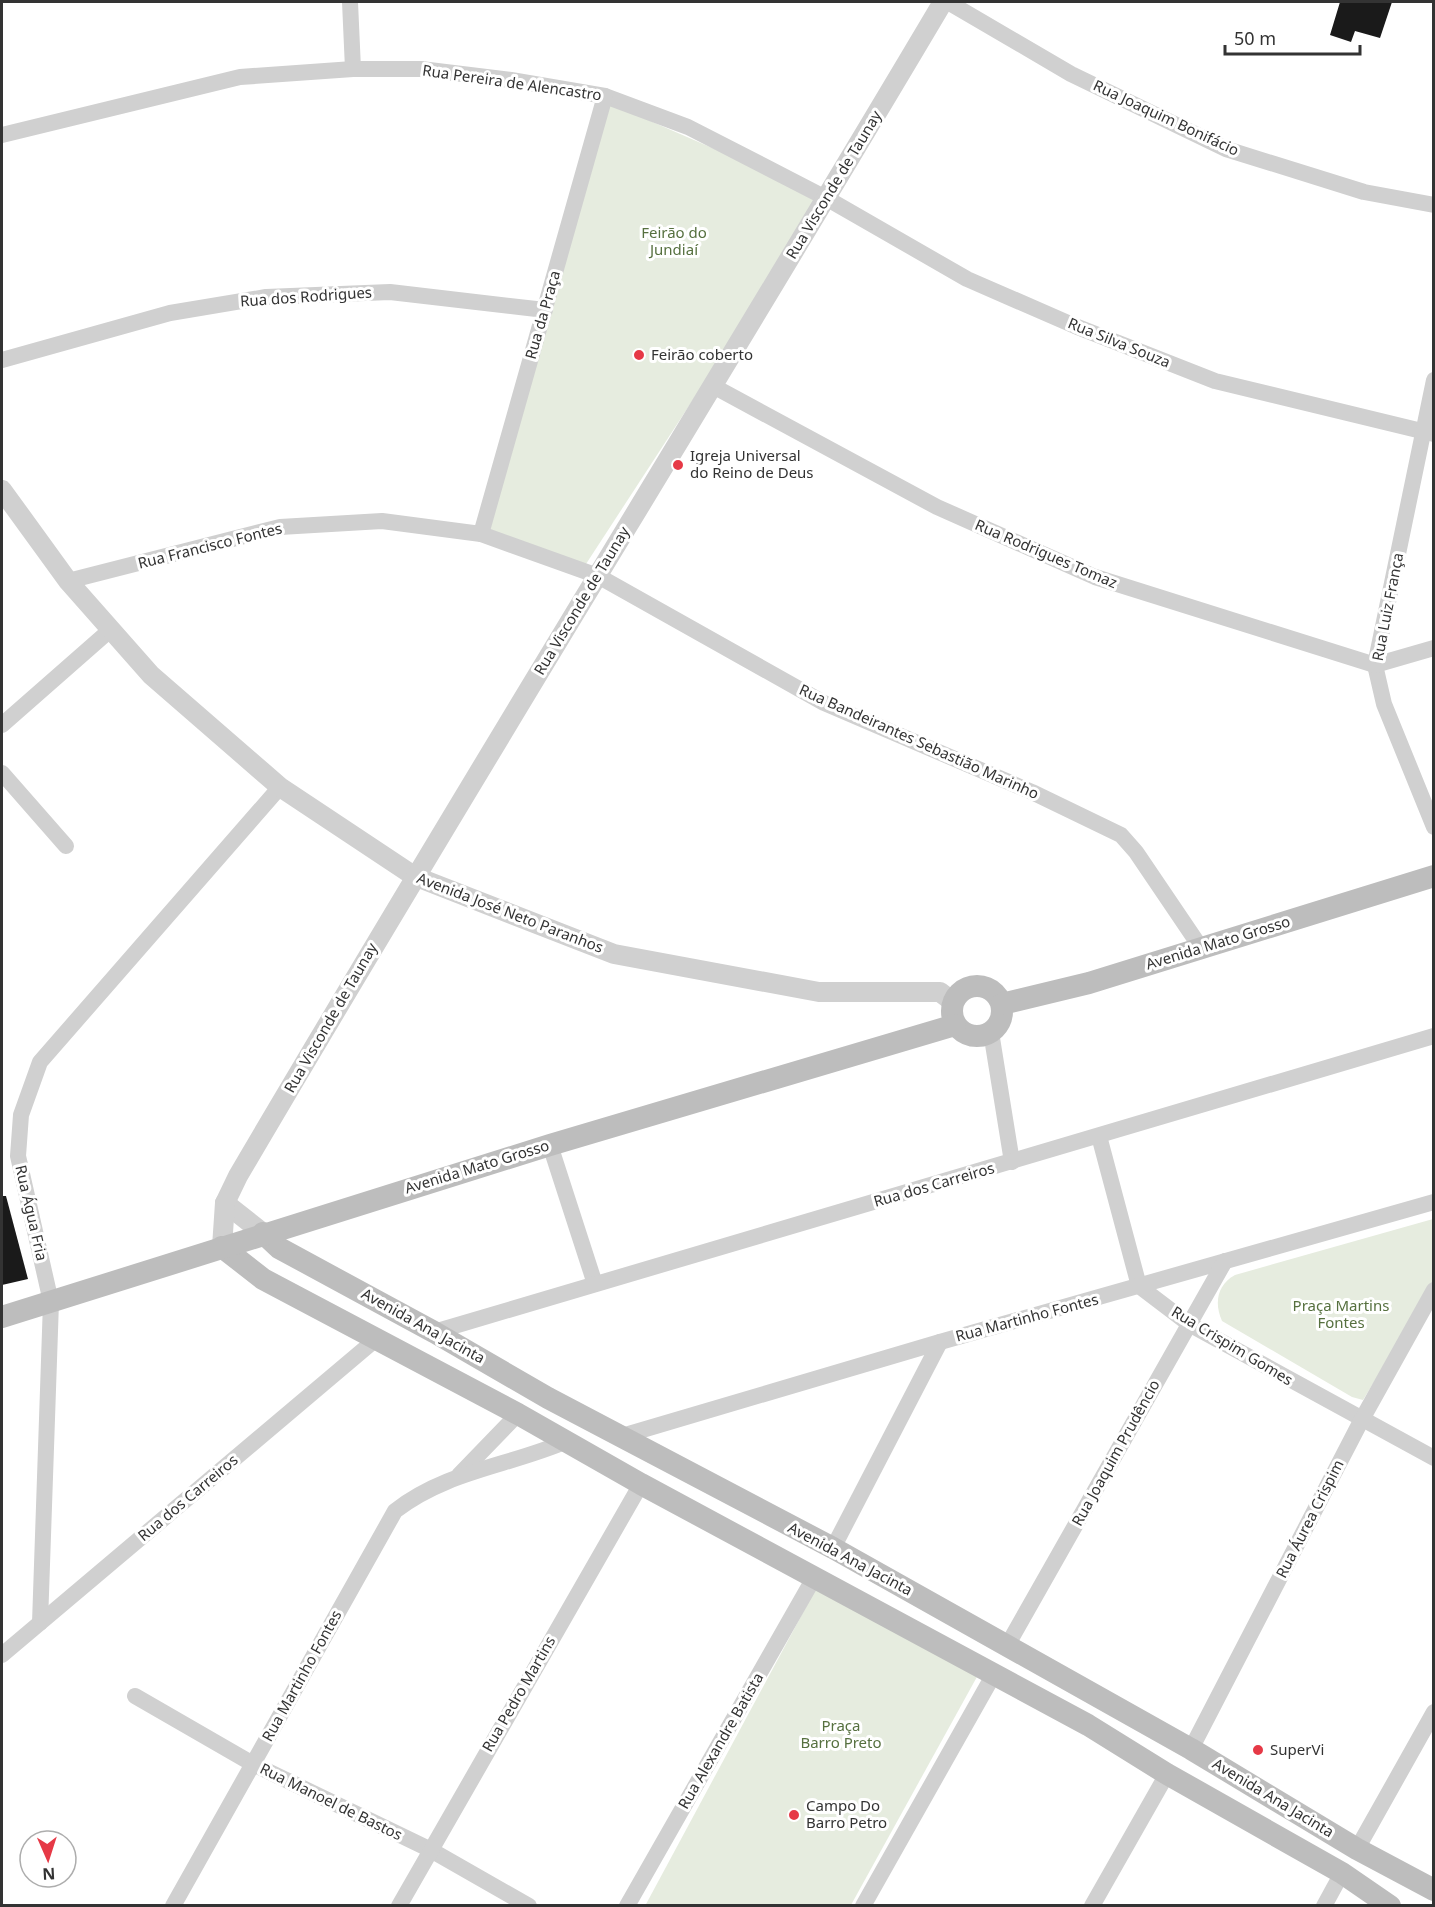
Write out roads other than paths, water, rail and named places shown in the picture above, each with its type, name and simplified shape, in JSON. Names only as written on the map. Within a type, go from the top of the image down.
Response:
[{"type":"main road","name":"Avenida Mato Grosso","points":[[1002,1005],[1089,983],[1434,876]]},
{"type":"main road","points":[[978,986],[993,991],[1002,1005],[1001,1020],[991,1032],[975,1036],[968,1035],[955,1025],[951,1010],[953,1002],[963,990],[978,986]]},
{"type":"main road","name":"Avenida Mato Grosso","points":[[2,1317],[263,1233],[550,1145],[955,1025]]},
{"type":"main road","name":"Avenida Ana Jacinta","points":[[263,1233],[279,1248],[731,1496],[833,1548],[1191,1749],[1357,1849],[1434,1890]]},
{"type":"main road","name":"Avenida Ana Jacinta","points":[[222,1247],[263,1279],[339,1321],[518,1414],[641,1484],[1088,1725],[1167,1774],[1342,1873],[1390,1905]]},
{"type":"main road","points":[[339,1321],[358,1290]]},
{"type":"main road","points":[[713,1523],[731,1496]]},
{"type":"main road","points":[[1088,1725],[1102,1701]]},
{"type":"street","points":[[350,2],[353,69]]},
{"type":"street","name":"Rua Visconde de Taunay","points":[[222,1247],[225,1203],[414,876],[713,386],[943,2]]},
{"type":"street","name":"Rua Joaquim Bonifácio","points":[[948,2],[1071,74],[1226,149],[1364,192],[1434,205]]},
{"type":"street","name":"Rua Pereira de Alencastro","points":[[2,135],[240,76],[353,69],[421,69],[511,80],[606,96],[688,127],[826,198]]},
{"type":"street","name":"Rua da Praça","points":[[481,534],[606,96]]},
{"type":"street","name":"Rua Silva Souza","points":[[826,198],[967,279],[1075,327],[1215,381],[1429,433]]},
{"type":"street","name":"Rua dos Rodrigues","points":[[2,360],[170,313],[266,297],[390,292],[545,310]]},
{"type":"street","name":"Rua Luiz França","points":[[1434,380],[1429,433],[1375,665],[1384,704],[1434,827]]},
{"type":"street","name":"Rua Rodrigues Tomaz","points":[[713,386],[937,507],[1095,577],[1375,665]]},
{"type":"street","name":"Avenida José Neto Paranhos","points":[[2,490],[68,581],[109,631],[151,675],[280,787],[414,876],[614,954],[819,992],[940,992],[953,1002]]},
{"type":"street","name":"Rua Francisco Fontes","points":[[68,581],[280,527],[382,521],[481,534],[598,576]]},
{"type":"street","name":"Rua Bandeirantes Sebastião Marinho","points":[[598,576],[824,703],[1032,792],[1121,836],[1136,852],[1201,948]]},
{"type":"street","points":[[2,725],[109,631]]},
{"type":"street","points":[[1375,665],[1434,648]]},
{"type":"street","points":[[2,773],[66,846]]},
{"type":"street","name":"Rua Água Fria","points":[[40,1623],[51,1302],[18,1156],[21,1115],[40,1062],[280,787]]},
{"type":"street","points":[[991,1032],[1012,1162]]},
{"type":"street","name":"Rua dos Carreiros","points":[[434,1332],[1434,1036]]},
{"type":"street","points":[[1099,1136],[1139,1286]]},
{"type":"street","points":[[550,1145],[595,1284]]},
{"type":"street","name":"Rua Martinho Fontes","points":[[621,1436],[940,1342],[1434,1202]]},
{"type":"street","points":[[225,1203],[263,1233]]},
{"type":"street","name":"Rua Joaquim Prudêncio","points":[[1007,1646],[1225,1261]]},
{"type":"street","name":"Rua Crispim Gomes","points":[[1139,1286],[1189,1324],[1361,1421],[1434,1458]]},
{"type":"street","name":"Rua Áurea Crispim","points":[[1191,1749],[1361,1421],[1434,1290]]},
{"type":"street","name":"Rua dos Carreiros","points":[[2,1655],[375,1340]]},
{"type":"street","points":[[833,1548],[940,1342]]},
{"type":"street","name":"Rua Martinho Fontes","points":[[459,1475],[518,1414]]},
{"type":"street","name":"Rua Martinho Fontes","points":[[173,1905],[395,1511],[415,1496],[459,1475],[567,1441]]},
{"type":"street","name":"Rua Pedro Martins","points":[[399,1905],[641,1484]]},
{"type":"street","name":"Rua Alexandre Batista","points":[[627,1905],[815,1576]]},
{"type":"street","points":[[863,1905],[994,1674]]},
{"type":"street","name":"Rua Manoel de Bastos","points":[[135,1696],[253,1764],[429,1850],[529,1905]]},
{"type":"street","points":[[1357,1849],[1434,1713]]},
{"type":"street","points":[[1092,1905],[1167,1774]]},
{"type":"street","points":[[1324,1905],[1342,1873]]},
{"type":"place","name":"Feirão coberto","points":[[639,355]]},
{"type":"place","name":"Igreja Universal do Reino de Deus","points":[[678,465]]},
{"type":"place","name":"SuperVi","points":[[1258,1750]]},
{"type":"place","name":"Campo Do Barro Petro","points":[[794,1815]]},
{"type":"park label","name":"Feirão do Jundiaí","points":[[674,242]]},
{"type":"park label","name":"Praça Martins Fontes","points":[[1341,1314]]},
{"type":"park label","name":"Praça Barro Preto","points":[[841,1734]]}]
